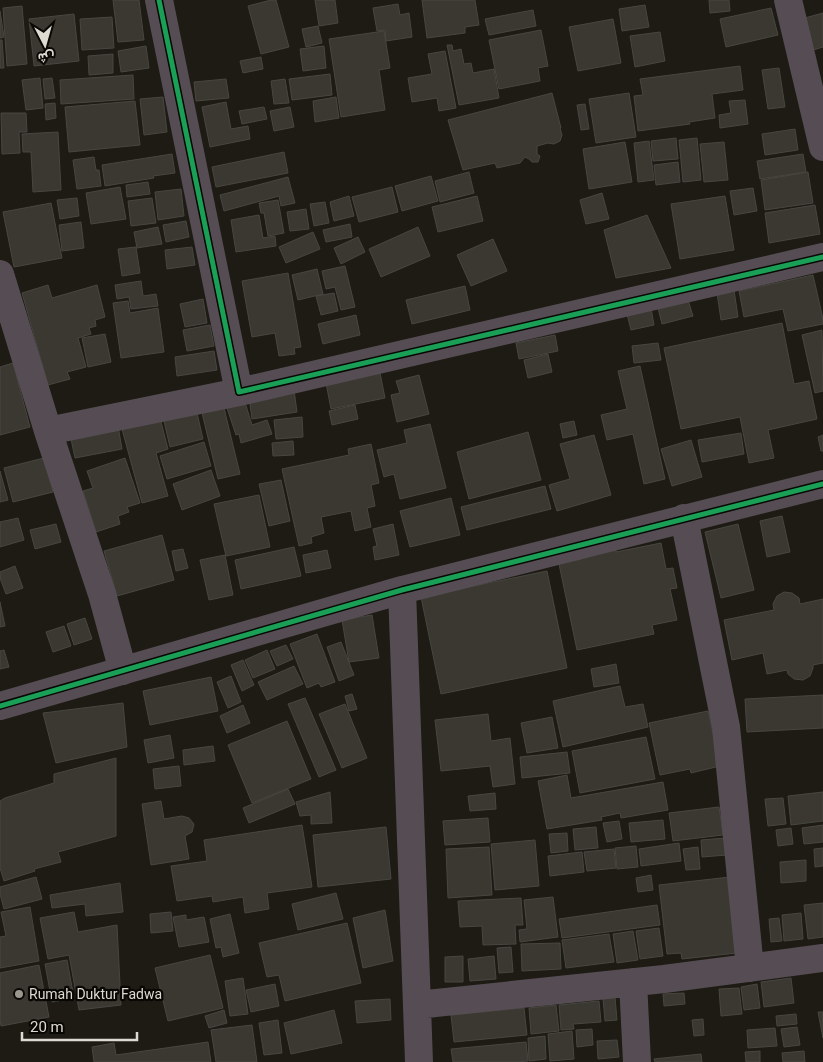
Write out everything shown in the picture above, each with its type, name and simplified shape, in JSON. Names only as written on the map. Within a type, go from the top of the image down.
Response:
[{"type":"street","points":[[159,0],[238,392]]},
{"type":"street","points":[[788,0],[823,148]]},
{"type":"street","points":[[48,431],[238,392],[823,257]]},
{"type":"street","points":[[0,274],[9,334],[48,431],[102,594],[123,671]]},
{"type":"street","points":[[0,706],[402,590],[823,484]]},
{"type":"street","points":[[684,518],[726,727],[750,968]]},
{"type":"street","points":[[402,590],[419,1062]]},
{"type":"street","points":[[418,1005],[664,980],[823,958]]},
{"type":"street","points":[[632,982],[637,1062]]},
{"type":"building","points":[[113,0],[139,0],[144,40],[118,42]]},
{"type":"building","points":[[276,0],[289,47],[261,54],[248,6]]},
{"type":"building","points":[[315,0],[335,0],[338,23],[319,26]]},
{"type":"building","points":[[422,0],[475,0],[479,25],[465,27],[465,33],[427,38]]},
{"type":"building","points":[[709,0],[729,0],[730,11],[710,13]]},
{"type":"building","points":[[398,4],[400,15],[409,13],[412,37],[386,41],[385,30],[377,31],[373,8]]},
{"type":"building","points":[[645,5],[649,27],[622,31],[619,9]]},
{"type":"building","points":[[22,6],[27,64],[7,66],[3,8]]},
{"type":"building","points":[[771,8],[778,35],[726,47],[720,19]]},
{"type":"building","points":[[533,10],[536,26],[489,35],[485,19]]},
{"type":"building","points":[[0,11],[4,37],[0,38]]},
{"type":"building","points":[[823,13],[823,47],[810,51],[801,19]]},
{"type":"building","points":[[74,14],[79,61],[34,66],[29,19]]},
{"type":"building","points":[[112,17],[114,48],[82,50],[80,19]]},
{"type":"building","points":[[613,19],[621,63],[578,71],[569,27]]},
{"type":"building","points":[[318,26],[322,43],[306,47],[302,29]]},
{"type":"building","points":[[541,30],[548,66],[538,68],[540,81],[499,89],[489,40]]},
{"type":"building","points":[[384,31],[390,68],[379,70],[385,110],[341,117],[329,39]]},
{"type":"building","points":[[660,32],[665,61],[635,67],[630,36]]},
{"type":"building","points":[[0,40],[2,40],[4,68],[0,68]]},
{"type":"building","points":[[447,45],[452,45],[453,51],[461,49],[464,64],[471,63],[473,73],[494,69],[499,98],[459,105]]},
{"type":"building","points":[[146,46],[149,68],[121,72],[118,51]]},
{"type":"building","points":[[324,46],[326,68],[303,71],[300,49]]},
{"type":"building","points":[[445,51],[456,108],[439,111],[437,98],[412,102],[408,78],[432,74],[428,54]]},
{"type":"building","points":[[113,54],[113,73],[89,75],[88,56]]},
{"type":"building","points":[[261,57],[263,69],[243,73],[240,61]]},
{"type":"building","points":[[740,66],[743,90],[712,94],[715,118],[689,122],[690,124],[638,131],[634,96],[643,95],[640,79]]},
{"type":"building","points":[[779,68],[785,107],[768,109],[762,70]]},
{"type":"building","points":[[330,74],[332,95],[292,100],[289,79]]},
{"type":"building","points":[[133,75],[134,99],[61,104],[60,80]]},
{"type":"building","points":[[40,78],[43,108],[26,110],[22,80]]},
{"type":"building","points":[[52,78],[55,98],[45,99],[43,79]]},
{"type":"building","points":[[226,79],[229,98],[196,101],[194,82]]},
{"type":"building","points":[[285,79],[289,103],[274,104],[271,81]]},
{"type":"building","points":[[552,93],[562,135],[560,141],[554,144],[548,143],[537,146],[537,154],[540,156],[538,162],[532,162],[525,157],[520,163],[497,168],[495,163],[463,170],[448,120]]},
{"type":"building","points":[[629,93],[636,137],[596,143],[589,99]]},
{"type":"building","points":[[163,97],[167,132],[144,135],[140,99]]},
{"type":"building","points":[[336,97],[339,118],[315,122],[313,101]]},
{"type":"building","points":[[745,100],[748,124],[720,128],[719,115],[731,113],[729,101]]},
{"type":"building","points":[[135,101],[140,145],[69,152],[65,107]]},
{"type":"building","points":[[226,102],[231,129],[248,126],[250,139],[210,147],[202,107]]},
{"type":"building","points":[[55,103],[56,118],[46,120],[45,104]]},
{"type":"building","points":[[585,104],[589,129],[581,130],[577,105]]},
{"type":"building","points":[[264,107],[267,119],[242,124],[239,111]]},
{"type":"building","points":[[290,107],[294,127],[274,131],[270,111]]},
{"type":"building","points":[[1,113],[26,113],[27,132],[19,132],[20,153],[2,154]]},
{"type":"building","points":[[795,129],[798,150],[765,155],[762,134]]},
{"type":"building","points":[[58,132],[61,190],[33,192],[31,152],[23,152],[22,134]]},
{"type":"building","points":[[676,138],[678,159],[653,161],[651,141]]},
{"type":"building","points":[[697,138],[701,180],[683,182],[679,140]]},
{"type":"building","points":[[649,141],[654,180],[638,182],[634,143]]},
{"type":"building","points":[[625,142],[632,182],[589,189],[583,149]]},
{"type":"building","points":[[724,142],[728,180],[704,182],[700,144]]},
{"type":"building","points":[[284,152],[288,173],[216,187],[212,167]]},
{"type":"building","points":[[172,154],[175,173],[105,186],[102,165]]},
{"type":"building","points":[[803,154],[806,172],[760,179],[757,161]]},
{"type":"building","points":[[94,157],[96,170],[99,170],[101,186],[77,189],[73,160]]},
{"type":"building","points":[[678,162],[680,182],[656,185],[654,165]]},
{"type":"building","points":[[469,172],[474,193],[440,202],[435,181]]},
{"type":"building","points":[[808,172],[813,203],[765,210],[761,180]]},
{"type":"building","points":[[431,176],[438,201],[402,211],[395,186]]},
{"type":"building","points":[[288,177],[295,203],[281,206],[279,196],[224,211],[220,195]]},
{"type":"building","points":[[148,182],[150,194],[127,197],[126,185]]},
{"type":"building","points":[[120,187],[126,219],[91,224],[86,193]]},
{"type":"building","points":[[392,187],[398,212],[359,222],[352,197]]},
{"type":"building","points":[[753,188],[757,211],[734,215],[730,191]]},
{"type":"building","points":[[181,189],[184,216],[158,220],[155,192]]},
{"type":"building","points":[[602,193],[609,219],[586,224],[580,200]]},
{"type":"building","points":[[349,196],[354,216],[334,221],[330,202]]},
{"type":"building","points":[[477,196],[483,221],[438,232],[432,207]]},
{"type":"building","points":[[725,196],[734,250],[680,259],[671,204]]},
{"type":"building","points":[[77,198],[79,216],[60,219],[57,200]]},
{"type":"building","points":[[152,198],[156,223],[131,226],[128,201]]},
{"type":"building","points":[[278,200],[284,233],[268,236],[264,213],[261,213],[259,203]]},
{"type":"building","points":[[325,202],[329,223],[314,226],[310,204]]},
{"type":"building","points":[[51,203],[62,258],[14,267],[3,212]]},
{"type":"building","points":[[815,205],[820,234],[769,243],[765,213]]},
{"type":"building","points":[[306,209],[309,229],[290,231],[287,212]]},
{"type":"building","points":[[259,215],[263,238],[275,236],[276,246],[236,252],[231,220]]},
{"type":"building","points":[[647,215],[671,268],[616,278],[604,230]]},
{"type":"building","points":[[186,221],[189,237],[166,242],[163,225]]},
{"type":"building","points":[[81,222],[84,248],[62,251],[59,225]]},
{"type":"building","points":[[350,224],[352,237],[326,242],[323,230]]},
{"type":"building","points":[[158,227],[162,244],[137,248],[134,232]]},
{"type":"building","points":[[418,227],[430,256],[381,277],[369,249]]},
{"type":"building","points":[[313,232],[320,249],[286,263],[279,247]]},
{"type":"building","points":[[358,237],[365,252],[341,264],[334,248]]},
{"type":"building","points":[[493,239],[507,271],[471,286],[457,255]]},
{"type":"building","points":[[136,247],[140,273],[122,276],[118,249]]},
{"type":"building","points":[[192,247],[195,265],[167,269],[165,250]]},
{"type":"building","points":[[345,266],[355,307],[341,310],[335,287],[326,289],[322,271]]},
{"type":"building","points":[[317,269],[323,294],[298,300],[292,275]]},
{"type":"building","points":[[288,273],[301,347],[294,348],[295,354],[279,356],[275,333],[252,337],[242,281]]},
{"type":"building","points":[[813,275],[823,324],[788,331],[783,309],[744,317],[739,291]]},
{"type":"building","points":[[141,281],[143,296],[156,294],[158,306],[131,309],[129,297],[117,299],[115,285]]},
{"type":"building","points":[[48,285],[52,298],[97,285],[105,317],[95,320],[96,326],[89,328],[91,334],[78,338],[86,367],[67,372],[70,379],[48,385],[22,293]]},
{"type":"building","points":[[465,286],[470,310],[412,324],[406,300]]},
{"type":"building","points":[[734,290],[738,317],[721,320],[717,293]]},
{"type":"building","points":[[334,293],[338,311],[321,315],[316,296]]},
{"type":"building","points":[[203,299],[207,323],[185,327],[180,304]]},
{"type":"building","points":[[688,300],[693,316],[662,324],[658,308]]},
{"type":"building","points":[[128,301],[130,313],[158,308],[164,352],[121,358],[113,303]]},
{"type":"building","points":[[651,308],[654,325],[631,330],[627,314]]},
{"type":"building","points":[[356,315],[360,335],[323,344],[318,324]]},
{"type":"building","points":[[782,323],[794,384],[809,381],[817,419],[768,430],[774,458],[749,463],[740,417],[681,429],[664,348]]},
{"type":"building","points":[[210,325],[214,346],[187,351],[183,330]]},
{"type":"building","points":[[822,330],[823,391],[815,393],[802,335]]},
{"type":"building","points":[[105,334],[111,362],[88,367],[82,338]]},
{"type":"building","points":[[555,335],[558,351],[519,359],[516,343]]},
{"type":"building","points":[[658,343],[661,360],[634,363],[632,346]]},
{"type":"building","points":[[214,351],[217,370],[177,376],[175,357]]},
{"type":"building","points":[[548,354],[552,372],[528,378],[524,360]]},
{"type":"building","points":[[13,363],[30,427],[0,435],[0,367]]},
{"type":"building","points":[[640,366],[665,479],[644,484],[633,434],[607,440],[601,415],[627,409],[618,371]]},
{"type":"building","points":[[380,373],[385,398],[331,409],[326,383]]},
{"type":"building","points":[[419,375],[429,414],[397,422],[391,395],[400,393],[396,381]]},
{"type":"building","points":[[294,390],[297,412],[252,419],[249,397]]},
{"type":"building","points":[[243,396],[252,425],[267,420],[272,434],[241,443],[239,434],[236,435],[225,402]]},
{"type":"building","points":[[355,405],[358,419],[332,425],[329,411]]},
{"type":"building","points":[[224,408],[240,474],[218,479],[202,413]]},
{"type":"building","points":[[197,413],[203,439],[170,447],[164,421]]},
{"type":"building","points":[[302,417],[303,437],[276,439],[274,420]]},
{"type":"building","points":[[160,418],[168,449],[156,453],[168,496],[142,503],[122,429]]},
{"type":"building","points":[[574,421],[577,435],[563,438],[560,424]]},
{"type":"building","points":[[430,424],[446,488],[400,499],[394,474],[384,477],[377,450],[407,443],[404,430]]},
{"type":"building","points":[[118,426],[122,449],[75,458],[71,439]]},
{"type":"building","points":[[528,432],[541,480],[469,499],[457,452]]},
{"type":"building","points":[[741,433],[744,454],[702,462],[698,440]]},
{"type":"building","points":[[594,435],[611,495],[557,511],[549,485],[570,479],[560,444]]},
{"type":"building","points":[[823,435],[823,451],[821,451],[818,437]]},
{"type":"building","points":[[691,440],[702,477],[672,486],[661,449]]},
{"type":"building","points":[[293,441],[294,455],[273,456],[272,443]]},
{"type":"building","points":[[204,442],[211,466],[167,479],[160,456]]},
{"type":"building","points":[[371,444],[379,483],[371,485],[375,506],[367,508],[371,527],[355,531],[351,511],[321,517],[324,533],[311,537],[312,543],[299,546],[282,469],[349,455],[348,449]]},
{"type":"building","points":[[44,458],[53,492],[13,502],[4,468]]},
{"type":"building","points":[[125,458],[140,503],[127,507],[129,512],[118,516],[120,524],[96,532],[83,491],[93,488],[87,471]]},
{"type":"building","points":[[211,470],[220,496],[182,510],[173,484]]},
{"type":"building","points":[[0,471],[8,500],[0,502]]},
{"type":"building","points":[[281,480],[290,521],[269,526],[259,484]]},
{"type":"building","points":[[545,486],[551,509],[467,530],[461,507]]},
{"type":"building","points":[[259,495],[270,547],[226,556],[214,504]]},
{"type":"building","points":[[451,498],[460,535],[410,547],[400,511]]},
{"type":"building","points":[[782,516],[790,552],[767,557],[760,521]]},
{"type":"building","points":[[18,518],[24,540],[0,547],[0,522]]},
{"type":"building","points":[[56,524],[61,542],[35,549],[30,530]]},
{"type":"building","points":[[393,524],[399,555],[375,560],[373,547],[377,546],[373,529]]},
{"type":"building","points":[[738,524],[754,590],[721,598],[705,532]]},
{"type":"building","points":[[162,535],[174,580],[117,596],[104,551]]},
{"type":"building","points":[[661,543],[666,569],[673,568],[677,588],[670,589],[677,620],[652,625],[654,634],[577,650],[559,564],[582,559],[581,555],[616,549],[616,552]]},
{"type":"building","points":[[294,547],[301,576],[241,589],[235,560]]},
{"type":"building","points":[[183,549],[188,568],[176,571],[172,551]]},
{"type":"building","points":[[327,550],[331,568],[306,573],[303,555]]},
{"type":"building","points":[[225,555],[233,595],[209,600],[200,560]]},
{"type":"building","points":[[15,566],[23,588],[6,594],[0,578],[0,572]]},
{"type":"building","points":[[547,571],[567,668],[441,694],[421,597]]},
{"type":"building","points":[[784,592],[792,593],[799,598],[800,604],[823,599],[823,663],[813,665],[810,676],[803,680],[794,679],[788,674],[787,670],[767,674],[763,653],[732,660],[724,620],[774,610],[773,604],[777,596]]},
{"type":"building","points":[[0,602],[5,626],[0,627]]},
{"type":"building","points":[[372,615],[379,658],[349,662],[342,620]]},
{"type":"building","points":[[85,618],[92,639],[74,645],[67,624]]},
{"type":"building","points":[[64,626],[71,646],[53,652],[46,632]]},
{"type":"building","points":[[317,634],[335,682],[321,687],[319,683],[307,688],[290,644]]},
{"type":"building","points":[[341,642],[354,675],[339,681],[327,647]]},
{"type":"building","points":[[286,645],[293,659],[277,666],[270,651]]},
{"type":"building","points":[[4,650],[9,667],[0,669],[0,651]]},
{"type":"building","points":[[267,650],[275,669],[253,678],[245,660]]},
{"type":"building","points":[[243,660],[254,685],[242,691],[231,665]]},
{"type":"building","points":[[616,664],[619,683],[594,687],[591,669]]},
{"type":"building","points":[[294,666],[303,684],[267,700],[258,682]]},
{"type":"building","points":[[231,676],[241,702],[228,708],[217,682]]},
{"type":"building","points":[[211,677],[218,711],[150,725],[143,691]]},
{"type":"building","points":[[620,686],[625,707],[643,704],[648,727],[563,747],[553,701]]},
{"type":"building","points":[[352,694],[357,709],[349,711],[345,696]]},
{"type":"building","points":[[823,695],[823,728],[747,732],[745,699]]},
{"type":"building","points":[[305,698],[336,770],[319,777],[288,704]]},
{"type":"building","points":[[123,703],[127,747],[56,763],[43,713]]},
{"type":"building","points":[[345,704],[367,758],[342,768],[319,714]]},
{"type":"building","points":[[243,705],[250,723],[227,733],[220,716]]},
{"type":"building","points":[[708,711],[720,766],[691,773],[690,769],[660,775],[649,723]]},
{"type":"building","points":[[488,714],[491,741],[510,738],[515,784],[493,787],[490,766],[441,771],[435,720]]},
{"type":"building","points":[[552,717],[558,748],[527,753],[521,723]]},
{"type":"building","points":[[287,721],[311,779],[252,803],[228,745]]},
{"type":"building","points":[[170,735],[174,758],[148,763],[144,740]]},
{"type":"building","points":[[646,737],[655,779],[580,793],[572,751]]},
{"type":"building","points":[[213,746],[215,761],[184,765],[183,750]]},
{"type":"building","points":[[567,752],[570,773],[522,778],[520,757]]},
{"type":"building","points":[[116,758],[116,836],[58,852],[61,862],[34,869],[35,871],[4,881],[0,868],[0,801],[54,783],[54,774]]},
{"type":"building","points":[[179,766],[181,786],[155,789],[153,769]]},
{"type":"building","points":[[567,775],[571,798],[663,782],[668,810],[621,818],[620,813],[601,817],[602,820],[547,829],[538,781]]},
{"type":"building","points":[[288,789],[295,804],[249,823],[243,808]]},
{"type":"building","points":[[330,792],[332,823],[311,824],[311,815],[300,816],[296,802]]},
{"type":"building","points":[[823,792],[823,821],[791,825],[788,796]]},
{"type":"building","points":[[495,793],[496,809],[470,811],[468,796]]},
{"type":"building","points":[[783,798],[786,824],[768,826],[765,799]]},
{"type":"building","points":[[161,801],[164,819],[182,816],[189,818],[194,824],[192,832],[185,836],[189,859],[151,865],[142,804]]},
{"type":"building","points":[[719,807],[723,835],[673,841],[669,813]]},
{"type":"building","points":[[488,818],[490,842],[445,845],[443,821]]},
{"type":"building","points":[[663,820],[665,839],[631,842],[629,823]]},
{"type":"building","points":[[619,821],[622,839],[607,842],[603,823]]},
{"type":"building","points":[[302,825],[312,887],[267,893],[269,909],[245,913],[243,897],[213,902],[212,896],[177,901],[171,866],[207,861],[204,840]]},
{"type":"building","points":[[823,825],[823,842],[804,844],[802,828]]},
{"type":"building","points":[[386,827],[391,879],[318,887],[313,835]]},
{"type":"building","points":[[596,827],[598,848],[575,850],[573,829]]},
{"type":"building","points":[[791,828],[793,844],[778,846],[776,830]]},
{"type":"building","points":[[567,833],[568,851],[551,853],[549,834]]},
{"type":"building","points":[[725,838],[727,855],[702,857],[701,840]]},
{"type":"building","points":[[535,840],[539,886],[495,890],[491,844]]},
{"type":"building","points":[[679,843],[681,861],[641,866],[639,849]]},
{"type":"building","points":[[636,846],[638,867],[617,869],[615,848]]},
{"type":"building","points":[[489,847],[492,895],[448,898],[446,849]]},
{"type":"building","points":[[698,847],[700,869],[686,870],[683,849]]},
{"type":"building","points":[[823,848],[823,866],[815,867],[814,849]]},
{"type":"building","points":[[614,849],[616,868],[587,871],[584,852]]},
{"type":"building","points":[[582,852],[584,872],[550,876],[548,856]]},
{"type":"building","points":[[806,860],[806,881],[781,883],[780,862]]},
{"type":"building","points":[[651,875],[653,890],[638,892],[636,878]]},
{"type":"building","points":[[36,877],[42,899],[4,909],[0,887]]},
{"type":"building","points":[[730,877],[737,953],[682,959],[681,953],[667,954],[659,885]]},
{"type":"building","points":[[120,883],[123,912],[86,916],[85,904],[52,908],[50,895]]},
{"type":"building","points":[[336,893],[343,919],[298,930],[292,904]]},
{"type":"building","points":[[553,897],[558,937],[520,942],[519,930],[527,929],[524,900]]},
{"type":"building","points":[[521,898],[523,925],[515,925],[516,944],[483,945],[482,926],[460,927],[458,901]]},
{"type":"building","points":[[823,903],[823,937],[808,939],[804,905]]},
{"type":"building","points":[[657,905],[660,925],[562,938],[559,919]]},
{"type":"building","points":[[30,907],[39,961],[0,968],[0,937],[6,936],[1,912]]},
{"type":"building","points":[[385,910],[393,961],[363,968],[353,918]]},
{"type":"building","points":[[74,912],[78,932],[117,925],[121,1005],[79,1010],[69,955],[48,959],[40,918]]},
{"type":"building","points":[[171,912],[173,931],[151,933],[150,914]]},
{"type":"building","points":[[801,913],[803,939],[784,941],[782,915]]},
{"type":"building","points":[[230,914],[239,953],[223,957],[221,947],[216,948],[210,919]]},
{"type":"building","points":[[186,915],[186,920],[204,917],[209,942],[179,947],[173,917]]},
{"type":"building","points":[[779,918],[782,941],[771,942],[769,919]]},
{"type":"building","points":[[347,923],[361,983],[285,1001],[279,975],[267,977],[259,943]]},
{"type":"building","points":[[659,928],[663,956],[640,959],[636,931]]},
{"type":"building","points":[[633,931],[638,960],[617,963],[613,934]]},
{"type":"building","points":[[609,934],[614,962],[566,968],[562,940]]},
{"type":"building","points":[[560,943],[561,969],[522,971],[521,944]]},
{"type":"building","points":[[511,947],[513,972],[499,973],[497,948]]},
{"type":"building","points":[[210,955],[223,1008],[168,1021],[155,968]]},
{"type":"building","points":[[463,956],[463,982],[445,982],[445,957]]},
{"type":"building","points":[[494,956],[496,979],[470,981],[468,959]]},
{"type":"building","points":[[67,960],[74,998],[52,1002],[45,964]]},
{"type":"building","points":[[39,965],[49,1017],[1,1026],[0,973]]},
{"type":"building","points":[[243,978],[248,1014],[230,1016],[225,981]]},
{"type":"building","points":[[791,978],[794,1003],[764,1007],[761,982]]},
{"type":"building","points":[[275,984],[279,1006],[251,1012],[246,990]]},
{"type":"building","points":[[757,984],[760,1008],[744,1010],[741,987]]},
{"type":"building","points":[[739,988],[742,1014],[721,1016],[719,989]]},
{"type":"building","points":[[684,993],[685,1004],[664,1006],[663,994]]},
{"type":"building","points":[[615,997],[617,1020],[605,1021],[603,999]]},
{"type":"building","points":[[390,999],[391,1020],[357,1023],[355,1001]]},
{"type":"building","points":[[599,1001],[601,1022],[573,1024],[574,1029],[561,1030],[559,1005]]},
{"type":"building","points":[[556,1005],[559,1031],[531,1034],[529,1008]]},
{"type":"building","points":[[524,1008],[527,1035],[454,1042],[451,1015]]},
{"type":"building","points":[[224,1010],[227,1023],[209,1028],[205,1016]]},
{"type":"building","points":[[334,1010],[342,1043],[291,1054],[284,1023]]},
{"type":"building","points":[[818,1012],[823,1012],[823,1038]]},
{"type":"building","points":[[796,1014],[797,1024],[777,1026],[776,1016]]},
{"type":"building","points":[[703,1019],[704,1035],[694,1036],[692,1020]]},
{"type":"building","points":[[278,1020],[282,1053],[264,1055],[259,1023]]},
{"type":"building","points":[[252,1025],[257,1062],[216,1062],[211,1030]]},
{"type":"building","points":[[797,1027],[800,1045],[784,1047],[781,1029]]},
{"type":"building","points":[[775,1028],[777,1046],[748,1048],[747,1030]]},
{"type":"building","points":[[592,1029],[593,1045],[577,1047],[576,1030]]},
{"type":"building","points":[[572,1031],[574,1059],[550,1061],[548,1034]]},
{"type":"building","points":[[545,1036],[546,1059],[529,1061],[528,1038]]},
{"type":"building","points":[[617,1040],[619,1057],[598,1059],[597,1041]]},
{"type":"building","points":[[208,1042],[211,1062],[94,1062],[92,1047],[114,1043],[116,1055]]},
{"type":"building","points":[[526,1042],[528,1061],[453,1062],[451,1049]]},
{"type":"building","points":[[760,1051],[760,1062],[746,1062],[745,1052]]},
{"type":"building","points":[[804,1051],[805,1062],[783,1062],[782,1053]]},
{"type":"building","points":[[701,1054],[702,1062],[655,1062],[654,1059]]},
{"type":"cycle path","points":[[159,0],[239,392],[823,257]]},
{"type":"cycle path","points":[[0,706],[402,590],[823,484]]},
{"type":"place","name":"Rumah Duktur Fadwa","points":[[19,994]]}]
